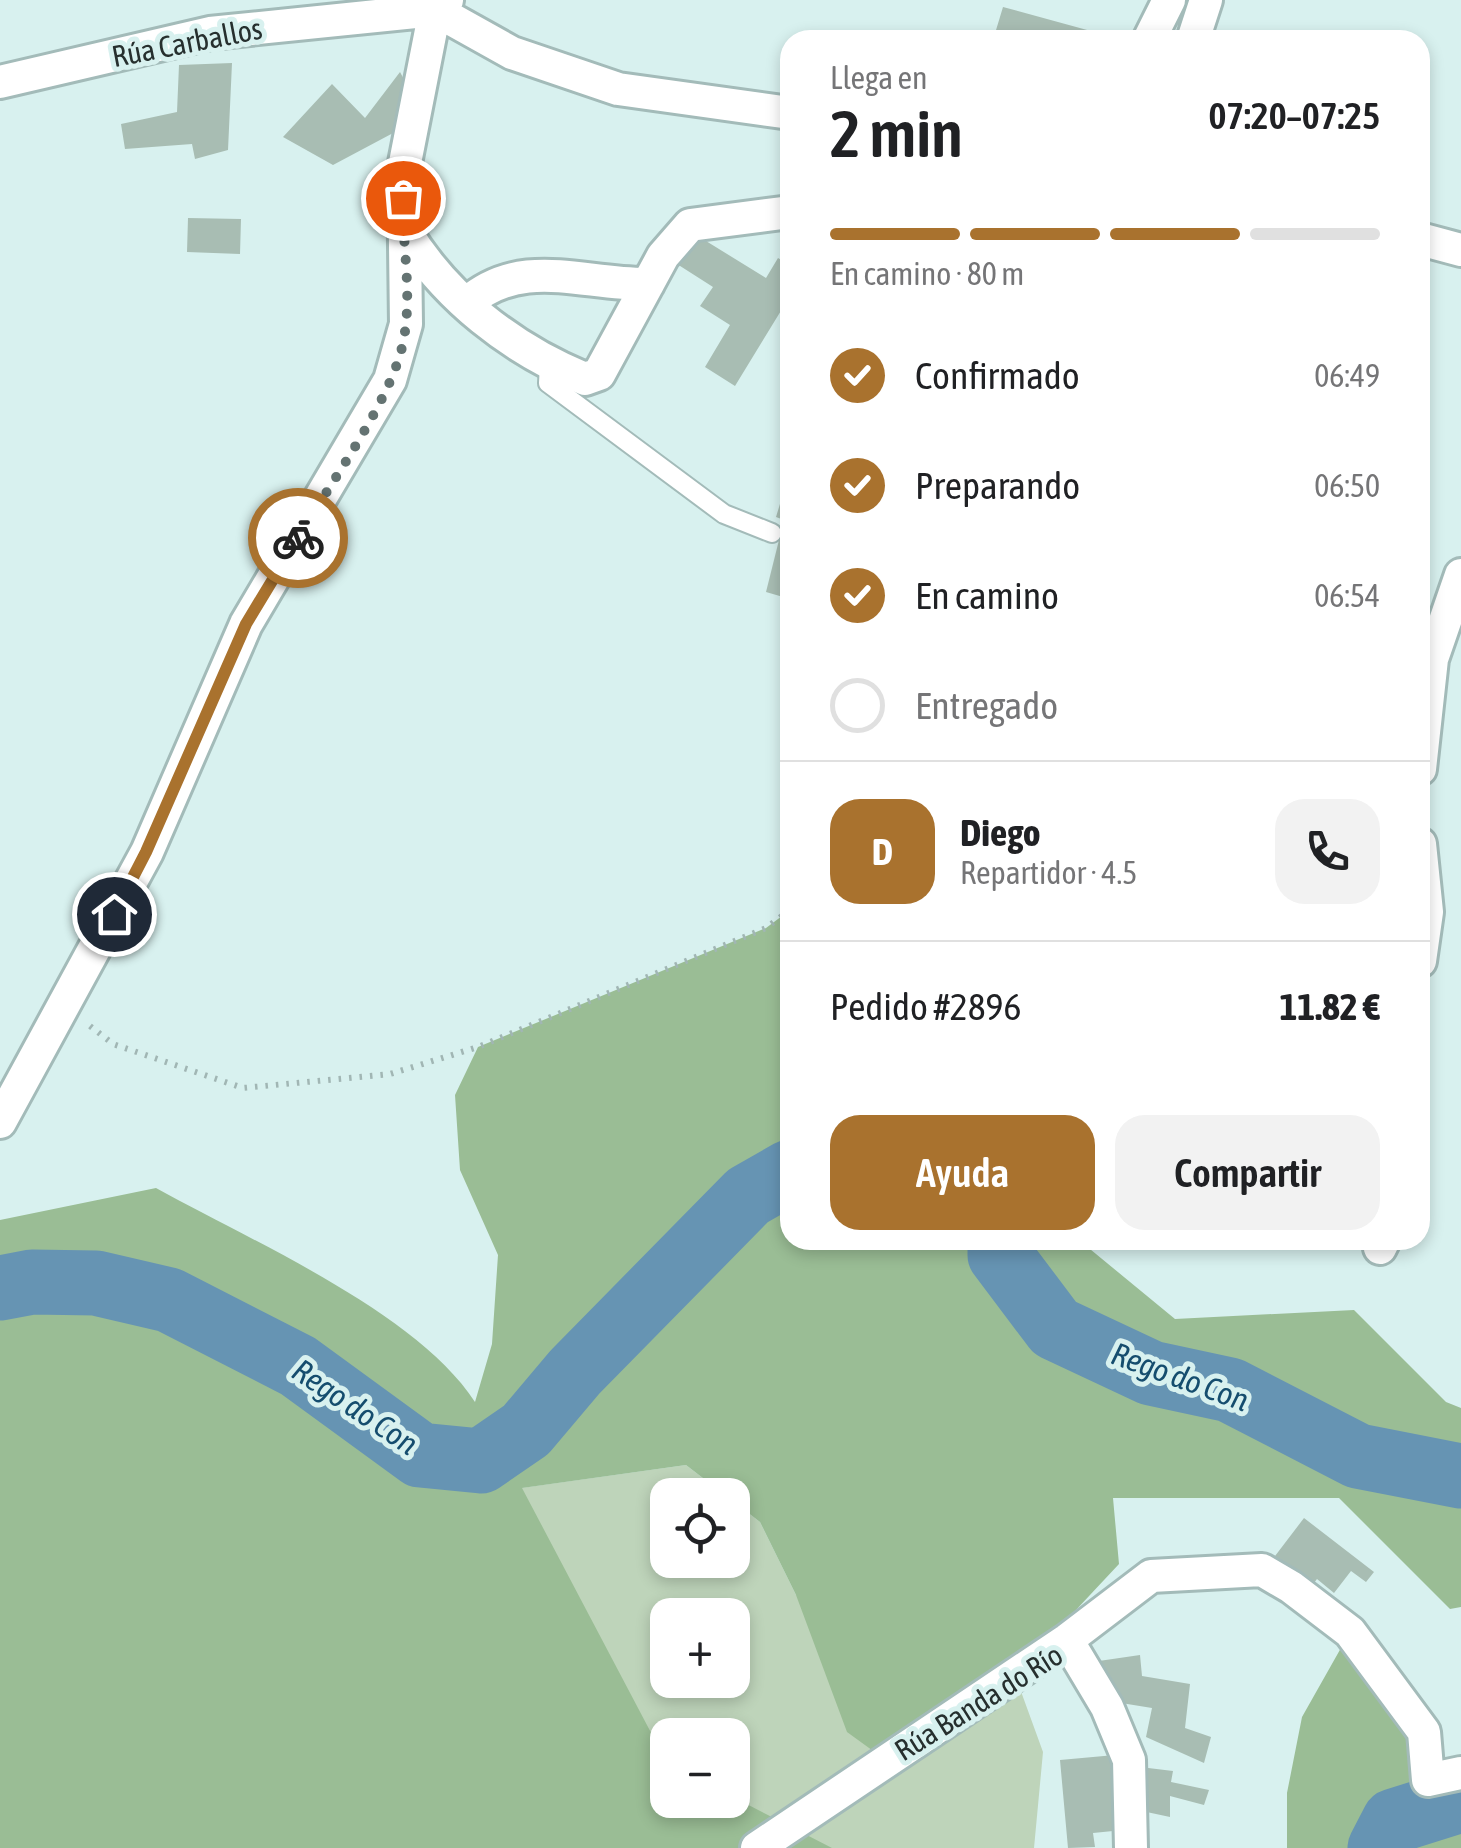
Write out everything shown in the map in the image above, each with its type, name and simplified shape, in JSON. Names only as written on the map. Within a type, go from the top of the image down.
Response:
[{"type":"street","points":[[1154,30],[1169,0]]},
{"type":"street","points":[[1196,30],[1206,0]]},
{"type":"street","points":[[0,1122],[146,852],[246,624],[390,380],[406,324],[404,168],[441,5],[512,53],[618,89],[780,112]]},
{"type":"street","name":"Rúa Carballos","points":[[0,82],[210,32],[441,5]]},
{"type":"street","points":[[402,227],[434,269],[491,326],[549,365],[585,379],[598,374],[664,256],[690,225],[780,213]]},
{"type":"street","points":[[1430,242],[1461,250]]},
{"type":"street","points":[[467,304],[490,284],[542,274],[648,284]]},
{"type":"street","points":[[1430,678],[1432,660],[1461,575]]},
{"type":"street","points":[[1066,1640],[1151,1576],[1262,1570],[1350,1632],[1424,1732],[1428,1780],[1461,1773]]},
{"type":"street","name":"Rúa Banda do Río","points":[[758,1848],[1066,1640],[1107,1707],[1129,1760],[1132,1848]]},
{"type":"lane","points":[[549,365],[548,383],[724,514],[772,533]]},
{"type":"path","points":[[65,1007],[113,1044],[243,1088],[390,1074],[478,1047],[766,928],[780,918]]},
{"type":"green space","points":[[780,918],[780,1250],[1091,1250],[1175,1319],[1354,1310],[1446,1402],[1461,1408],[1461,1607],[1450,1609],[1339,1498],[1113,1498],[1119,1564],[1015,1675],[887,1761],[847,1732],[796,1595],[760,1522],[750,1514],[750,1478],[703,1478],[686,1465],[522,1488],[650,1731],[650,1818],[750,1818],[750,1806],[832,1848],[0,1848],[0,1220],[156,1188],[283,1255],[374,1309],[449,1369],[475,1402],[492,1344],[498,1255],[460,1170],[455,1095],[478,1047],[766,928]]},
{"type":"green space","points":[[686,1465],[703,1478],[650,1478],[650,1578],[750,1578],[750,1514],[760,1522],[796,1595],[1015,1675],[1043,1752],[1034,1848],[825,1848],[750,1808],[750,1718],[650,1718],[650,1733],[521,1488]]},
{"type":"green space","points":[[1350,1632],[1424,1732],[1428,1780],[1461,1773],[1461,1848],[1287,1848],[1287,1793],[1302,1717]]},
{"type":"building","points":[[1003,7],[1087,30],[996,30]]},
{"type":"building","points":[[232,63],[228,150],[195,159],[192,144],[125,149],[121,124],[177,112],[179,65]]},
{"type":"building","points":[[400,72],[408,87],[395,132],[333,165],[283,137],[332,84],[365,118]]},
{"type":"building","points":[[188,218],[241,219],[240,254],[187,252]]},
{"type":"building","points":[[713,230],[706,241],[766,278],[780,259],[780,312],[735,386],[705,367],[730,325],[700,306],[713,287],[677,264],[697,231]]},
{"type":"building","points":[[780,536],[780,596],[766,592]]},
{"type":"building","points":[[1304,1518],[1374,1572],[1366,1582],[1351,1571],[1334,1593],[1317,1579],[1310,1588],[1272,1560]]},
{"type":"building","points":[[1140,1655],[1142,1676],[1190,1684],[1185,1728],[1211,1737],[1204,1763],[1146,1737],[1152,1708],[1115,1702],[1092,1662]]},
{"type":"building","points":[[1115,1755],[1123,1830],[1093,1833],[1095,1847],[1068,1848],[1060,1760]]},
{"type":"building","points":[[1140,1767],[1173,1771],[1171,1782],[1209,1790],[1204,1805],[1170,1796],[1170,1817],[1142,1811]]},
{"type":"waterway","name":"Rego do Con","points":[[0,1288],[32,1282],[96,1283],[169,1300],[298,1366],[420,1455],[481,1461],[526,1430],[575,1372],[748,1196],[780,1178]]},
{"type":"waterway","name":"Rego do Con","points":[[1000,1250],[1055,1328],[1151,1373],[1230,1390],[1358,1456],[1461,1476]]},
{"type":"waterway","name":"Rego do Con","points":[[1380,1848],[1394,1821],[1461,1800]]},
{"type":"way so far","points":[[298,538],[390,380],[402,346],[408,292],[403,198]]},
{"type":"route","points":[[114,914],[146,852],[246,624],[298,538]]}]
